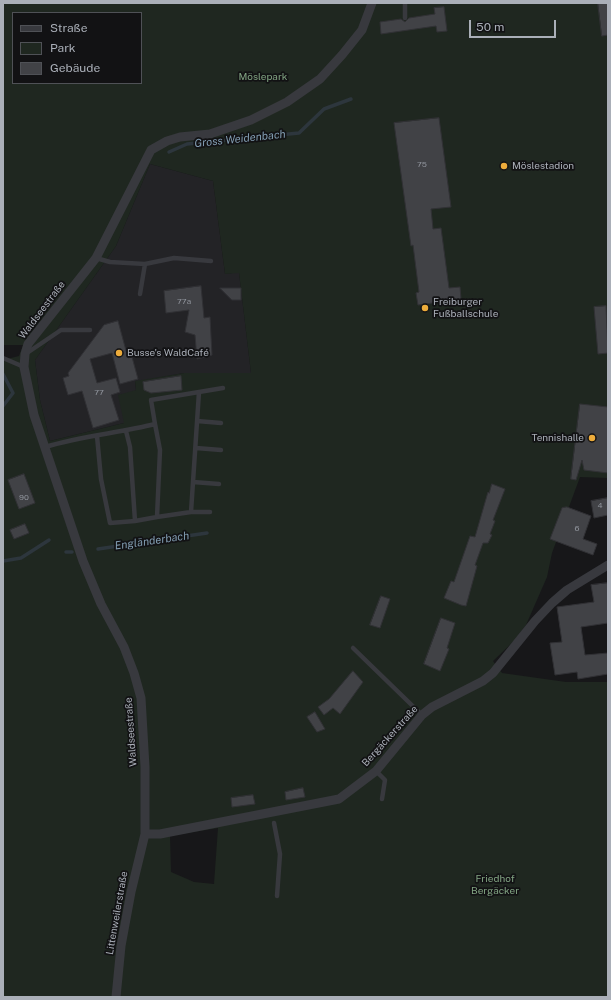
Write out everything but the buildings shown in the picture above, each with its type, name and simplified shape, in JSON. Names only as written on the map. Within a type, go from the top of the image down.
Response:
[{"type":"street","name":"Waldseestraße","points":[[145,834],[145,767],[141,698],[134,673],[124,647],[101,604],[83,561],[32,408],[24,367],[24,354],[28,344],[96,258],[151,150],[167,141],[180,137],[210,134],[251,120],[287,102],[320,79],[342,55],[362,30],[372,3]]},
{"type":"street","name":"Bergäckerstraße","points":[[145,834],[160,834],[339,799],[376,771],[422,715],[432,707],[483,681],[493,673],[535,621],[552,603],[567,590],[608,565]]},
{"type":"street","name":"Littenweilerstraße","points":[[116,997],[124,930],[131,892],[145,834]]},
{"type":"lane","points":[[405,3],[405,18]]},
{"type":"lane","points":[[96,258],[110,262],[145,264],[174,258],[211,260]]},
{"type":"lane","points":[[140,294],[145,264]]},
{"type":"lane","points":[[24,354],[62,330],[90,330]]},
{"type":"lane","points":[[3,358],[24,367]]},
{"type":"lane","points":[[157,517],[160,450],[151,400],[223,388]]},
{"type":"lane","points":[[191,512],[199,392]]},
{"type":"lane","points":[[197,421],[221,422]]},
{"type":"lane","points":[[45,447],[64,441],[126,431],[156,424]]},
{"type":"lane","points":[[126,431],[130,447],[135,520]]},
{"type":"lane","points":[[97,436],[101,479],[110,523],[191,512],[210,512]]},
{"type":"lane","points":[[196,448],[221,450]]},
{"type":"lane","points":[[193,482],[219,484]]},
{"type":"lane","points":[[353,648],[422,715]]},
{"type":"lane","points":[[376,771],[385,780],[382,799]]},
{"type":"lane","points":[[274,823],[280,854],[277,896]]},
{"type":"shaded area","points":[[150,164],[213,181],[225,274],[239,272],[251,373],[184,373],[135,382],[136,390],[124,423],[50,441],[40,400],[35,360],[116,246]]},
{"type":"green space","points":[[3,3],[608,3],[608,478],[580,477],[552,553],[547,577],[526,625],[515,640],[493,661],[502,673],[566,682],[608,682],[608,997],[3,997],[3,360],[19,356],[23,345],[3,345]],"holes":[[[150,164],[213,181],[225,274],[239,273],[251,373],[184,373],[135,381],[136,390],[118,395],[124,423],[50,441],[40,400],[35,360],[116,246]],[[218,828],[214,884],[194,882],[171,872],[170,836]]]},
{"type":"waterway","name":"Gross Weidenbach","points":[[169,152],[187,144],[299,133],[324,109],[351,99]]},
{"type":"waterway","points":[[3,374],[13,393],[3,406]]},
{"type":"waterway","name":"Engländerbach","points":[[98,549],[207,533]]},
{"type":"waterway","name":"Engländerbach","points":[[3,561],[21,558],[49,540]]},
{"type":"waterway","name":"Engländerbach","points":[[66,552],[72,552]]},
{"type":"place","name":"Möslestadion","points":[[504,166]]},
{"type":"place","name":"Freiburger Fußballschule","points":[[425,308]]},
{"type":"place","name":"Busse's WaldCafé","points":[[119,353]]},
{"type":"place","name":"Tennishalle","points":[[592,438]]},
{"type":"park label","name":"Möslepark","points":[[263,77]]},
{"type":"park label","name":"Friedhof Bergäcker","points":[[495,884]]}]
